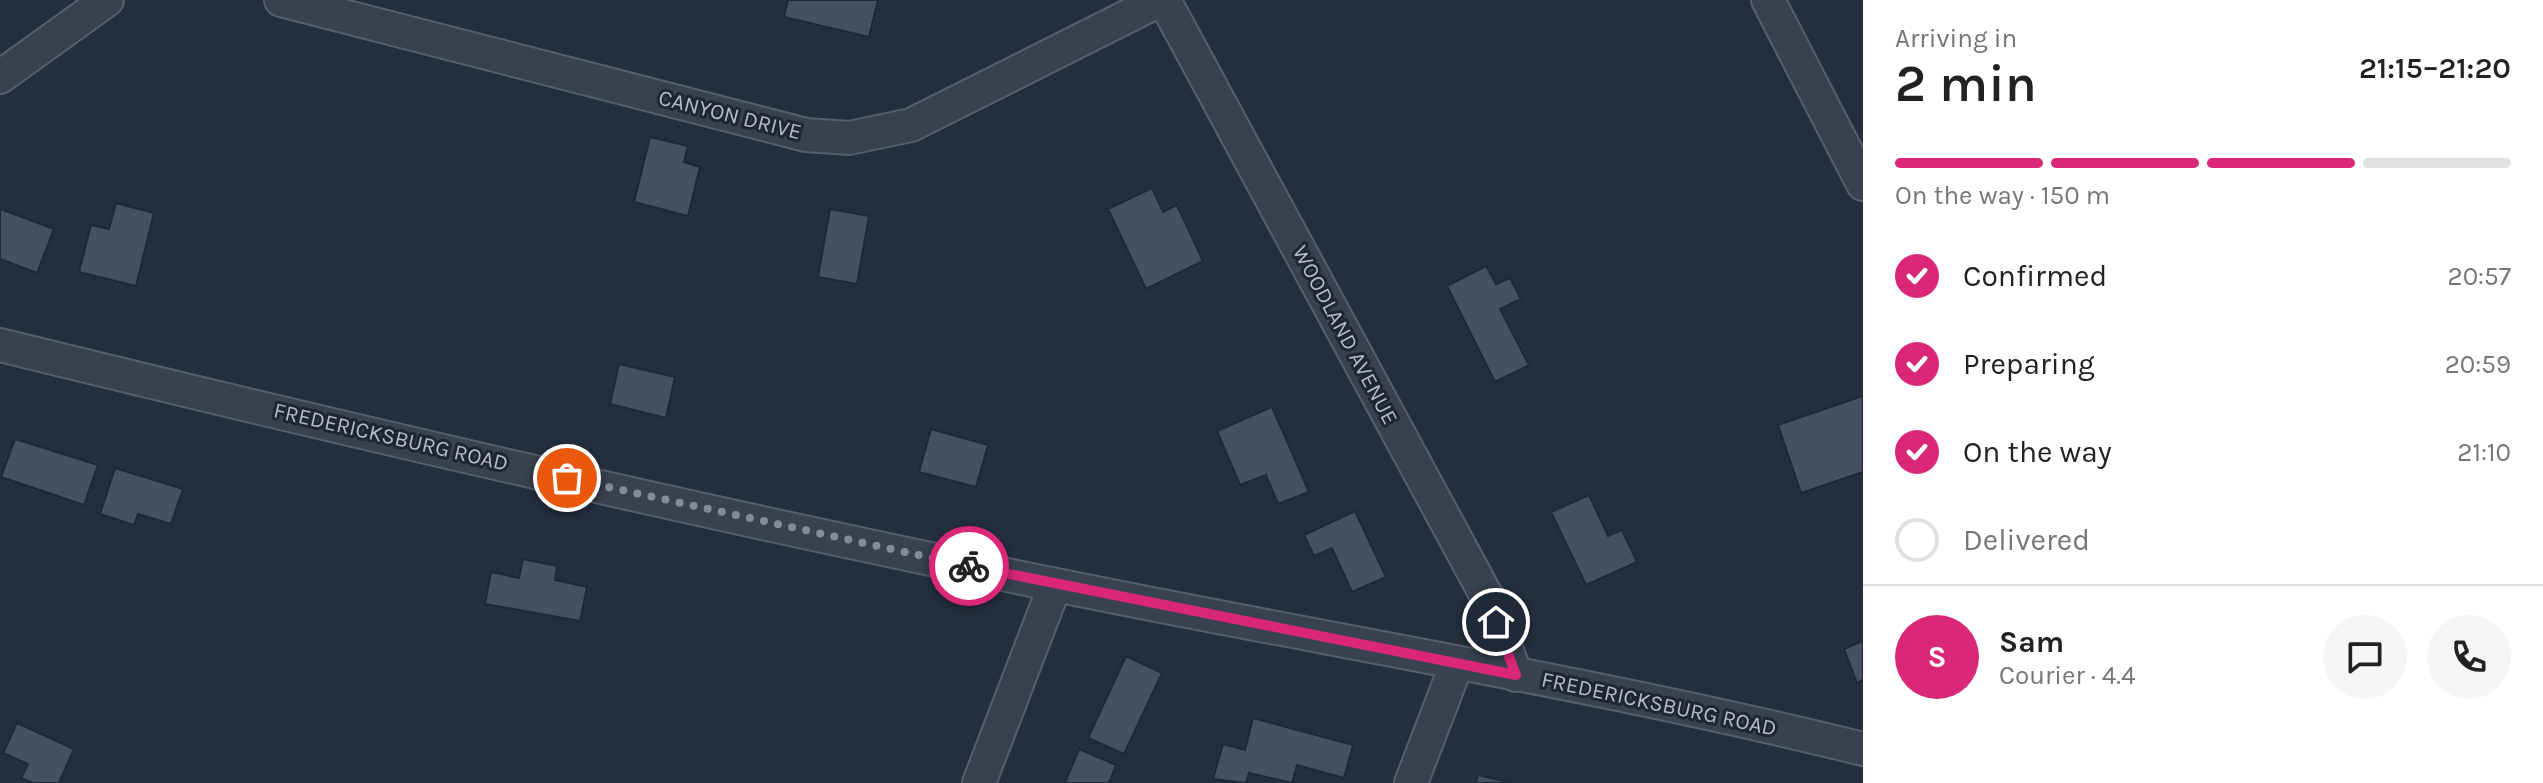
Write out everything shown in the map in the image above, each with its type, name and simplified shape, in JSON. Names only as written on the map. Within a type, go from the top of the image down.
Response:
[{"type":"street","points":[[0,77],[107,0]]},
{"type":"street","name":"CANYON DRIVE","points":[[281,0],[806,135],[849,138],[911,125],[1162,0]]},
{"type":"street","name":"WOODLAND AVENUE","points":[[1162,0],[1486,595],[1516,675]]},
{"type":"street","points":[[1768,0],[1863,184]]},
{"type":"street","name":"FREDERICKSBURG ROAD","points":[[0,345],[732,516],[1055,585],[1705,710],[1863,749]]},
{"type":"street","points":[[979,783],[1055,585]]},
{"type":"street","points":[[1411,783],[1457,663]]},
{"type":"building","points":[[788,0],[878,0],[869,37],[784,17]]},
{"type":"building","points":[[650,137],[688,146],[684,162],[700,167],[688,216],[634,202]]},
{"type":"building","points":[[1152,188],[1163,212],[1177,205],[1203,261],[1146,289],[1108,209]]},
{"type":"building","points":[[116,203],[154,213],[136,286],[79,272],[91,225],[109,229]]},
{"type":"building","points":[[0,209],[54,229],[37,273],[0,259]]},
{"type":"building","points":[[830,209],[869,216],[857,284],[818,277]]},
{"type":"building","points":[[1486,266],[1496,284],[1510,278],[1521,299],[1500,309],[1529,365],[1495,382],[1447,286]]},
{"type":"building","points":[[619,364],[675,377],[666,418],[610,404]]},
{"type":"building","points":[[1863,396],[1863,472],[1801,493],[1778,425]]},
{"type":"building","points":[[1272,407],[1309,492],[1278,504],[1266,475],[1240,485],[1217,431]]},
{"type":"building","points":[[931,429],[988,445],[976,487],[919,472]]},
{"type":"building","points":[[15,439],[98,465],[84,505],[1,477]]},
{"type":"building","points":[[115,468],[183,489],[171,524],[138,514],[134,525],[100,514]]},
{"type":"building","points":[[1589,495],[1608,536],[1622,530],[1637,562],[1586,585],[1551,512]]},
{"type":"building","points":[[1355,511],[1386,577],[1352,592],[1332,548],[1314,556],[1304,535]]},
{"type":"building","points":[[523,559],[557,566],[555,580],[587,587],[580,621],[485,604],[491,572],[519,578]]},
{"type":"building","points":[[1863,641],[1863,680],[1857,683],[1844,649]]},
{"type":"building","points":[[1126,656],[1162,673],[1124,754],[1088,738]]},
{"type":"building","points":[[1253,718],[1353,745],[1344,778],[1297,765],[1292,783],[1249,773],[1246,783],[1213,779],[1223,744],[1245,750]]},
{"type":"building","points":[[17,723],[74,749],[59,783],[33,783],[21,778],[28,764],[3,753]]},
{"type":"building","points":[[1079,749],[1116,765],[1109,783],[1065,783]]},
{"type":"building","points":[[1478,775],[1512,783],[1476,783]]},
{"type":"way so far","points":[[567,478],[969,566]]},
{"type":"route","points":[[969,566],[1516,675],[1496,622]]}]
